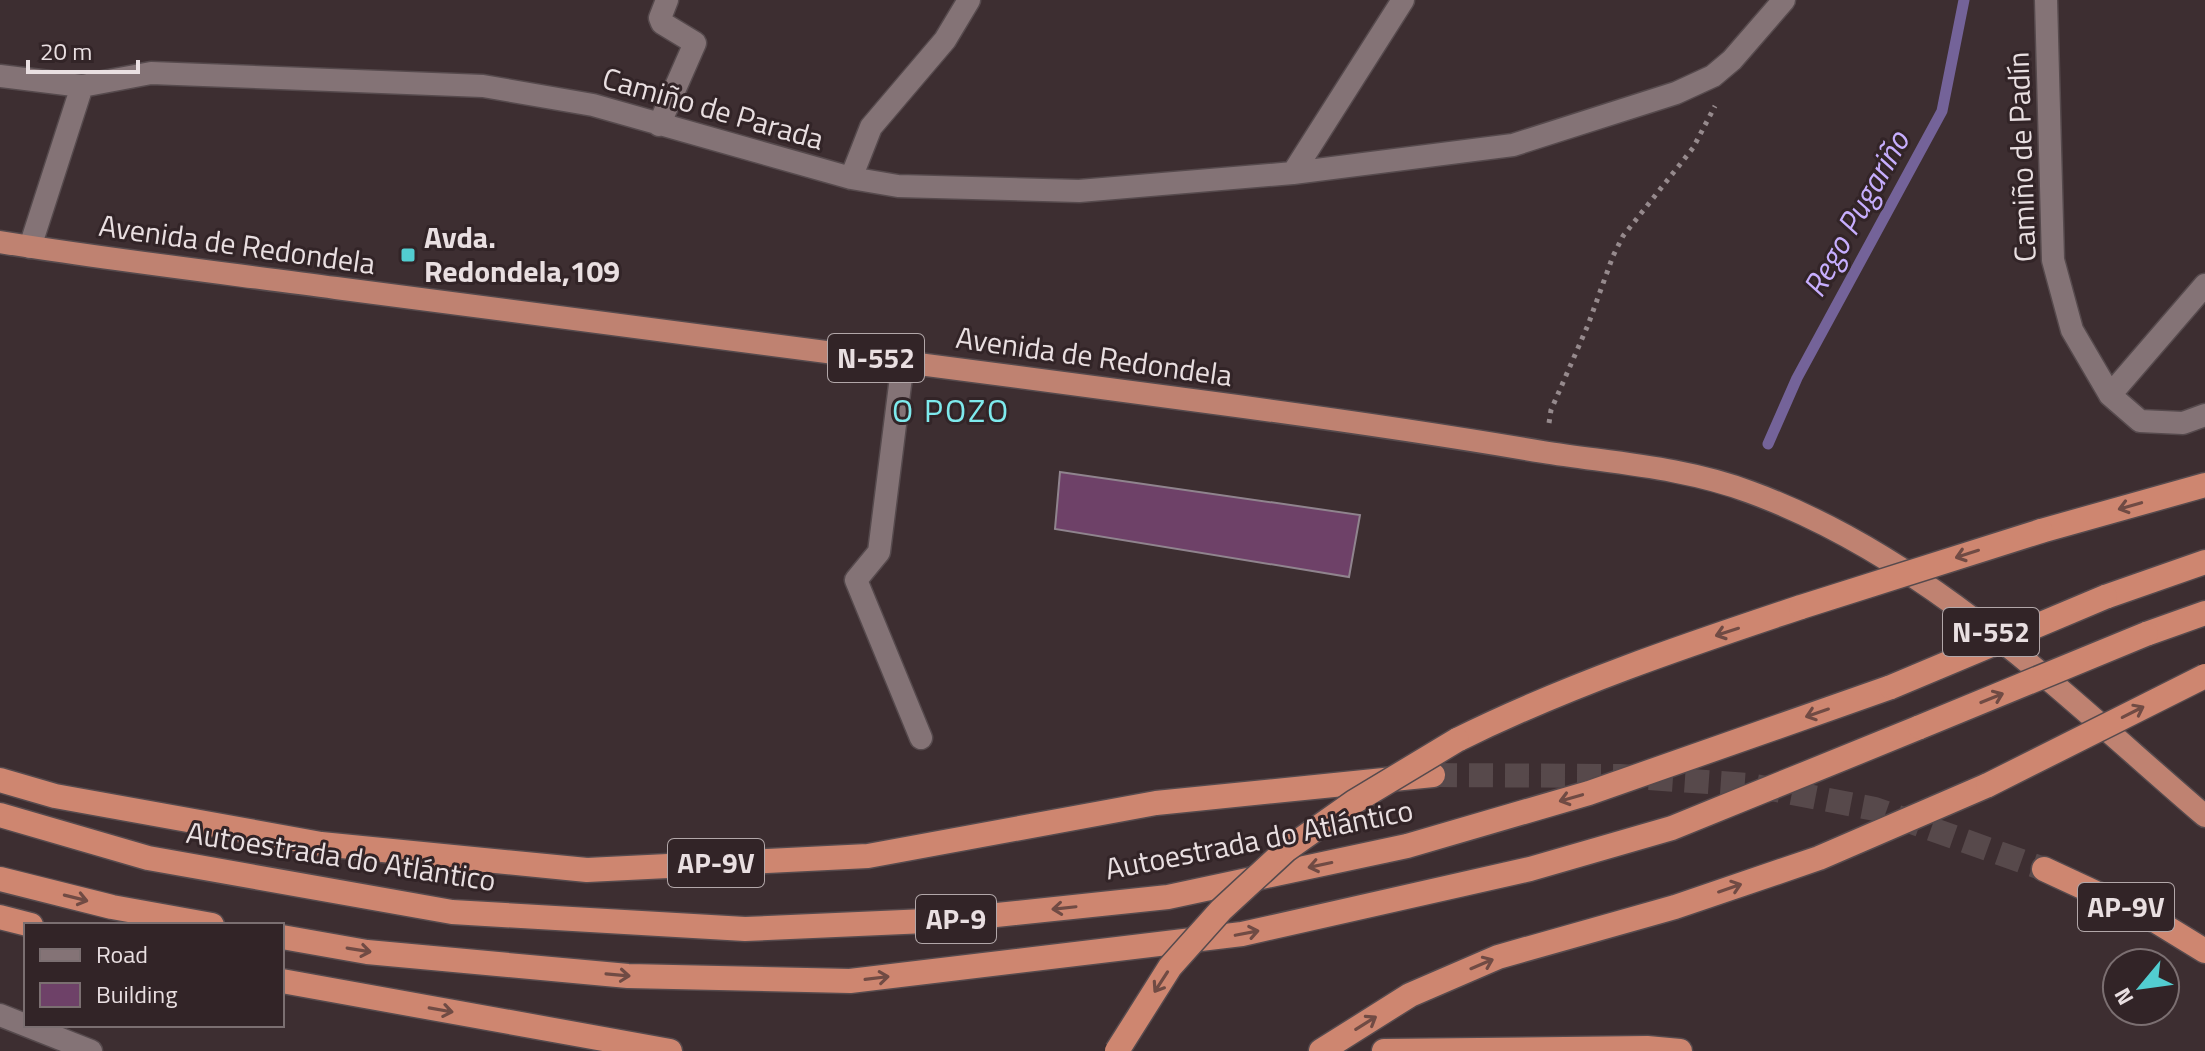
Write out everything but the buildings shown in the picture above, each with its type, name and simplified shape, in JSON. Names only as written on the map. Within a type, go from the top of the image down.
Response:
[{"type":"highway","name":"Avenida de Redondela","points":[[0,242],[1328,418],[1677,471],[1748,491],[1823,524],[1889,562],[1963,611],[2026,660],[2205,816]]},
{"type":"highway","points":[[1117,1051],[1170,967],[1221,910],[1275,860],[1354,802],[1457,740],[1525,706],[1653,656],[2041,531],[2205,485]]},
{"type":"highway","name":"Autoestrada do Atlántico","points":[[0,815],[148,858],[452,912],[745,929],[949,920],[1168,897],[1407,846],[1589,793],[1891,687],[2105,597],[2205,562]]},
{"type":"highway","name":"AP-9","points":[[284,937],[367,952],[628,976],[850,981],[1242,934],[1530,869],[1672,828],[2146,634],[2205,613]]},
{"type":"highway","points":[[1321,1051],[1410,995],[1498,957],[1675,907],[1819,858],[1988,785],[2205,676]]},
{"type":"highway","name":"AP-9V","points":[[0,780],[55,796],[321,844],[587,870],[868,856],[1156,803],[1433,775]]},
{"type":"highway","name":"AP-9V","points":[[2044,869],[2156,921],[2205,951]]},
{"type":"highway","points":[[0,879],[112,907],[201,923]]},
{"type":"highway","points":[[0,917],[24,923]]},
{"type":"highway","points":[[284,981],[670,1051]]},
{"type":"highway","points":[[1384,1051],[1647,1048],[1680,1051]]},
{"type":"street","points":[[659,125],[695,43],[662,23],[660,18],[667,0]]},
{"type":"street","points":[[851,178],[871,127],[945,40],[969,0]]},
{"type":"street","points":[[1293,173],[1403,0]]},
{"type":"street","name":"Camiño de Parada","points":[[0,76],[82,86],[151,73],[483,86],[593,105],[851,178],[898,186],[1079,191],[1293,173],[1513,145],[1676,93],[1713,76],[1732,60],[1784,0]]},
{"type":"street","name":"Camiño de Padín","points":[[2046,0],[2053,260],[2072,330],[2110,395],[2140,421],[2183,423],[2205,415]]},
{"type":"street","points":[[30,247],[82,86]]},
{"type":"street","points":[[2110,395],[2205,285]]},
{"type":"street","points":[[903,361],[879,552],[856,580],[921,738]]},
{"type":"street","points":[[0,1015],[24,1024]]},
{"type":"street","points":[[30,1027],[91,1051]]},
{"type":"path","points":[[1545,452],[1551,410],[1588,325],[1613,256],[1623,236],[1693,148],[1714,111],[1717,98],[1713,76]]},
{"type":"waterway","name":"Rego Pugariño","points":[[1768,444],[1797,378],[1942,111],[1964,0]]},
{"type":"tunnel","points":[[1433,775],[1620,776],[1750,785],[1875,809],[2044,869]]},
{"type":"place","name":"Avda. Redondela,109","points":[[408,255]]},
{"type":"district","name":"O POZO","points":[[951,411]]}]
